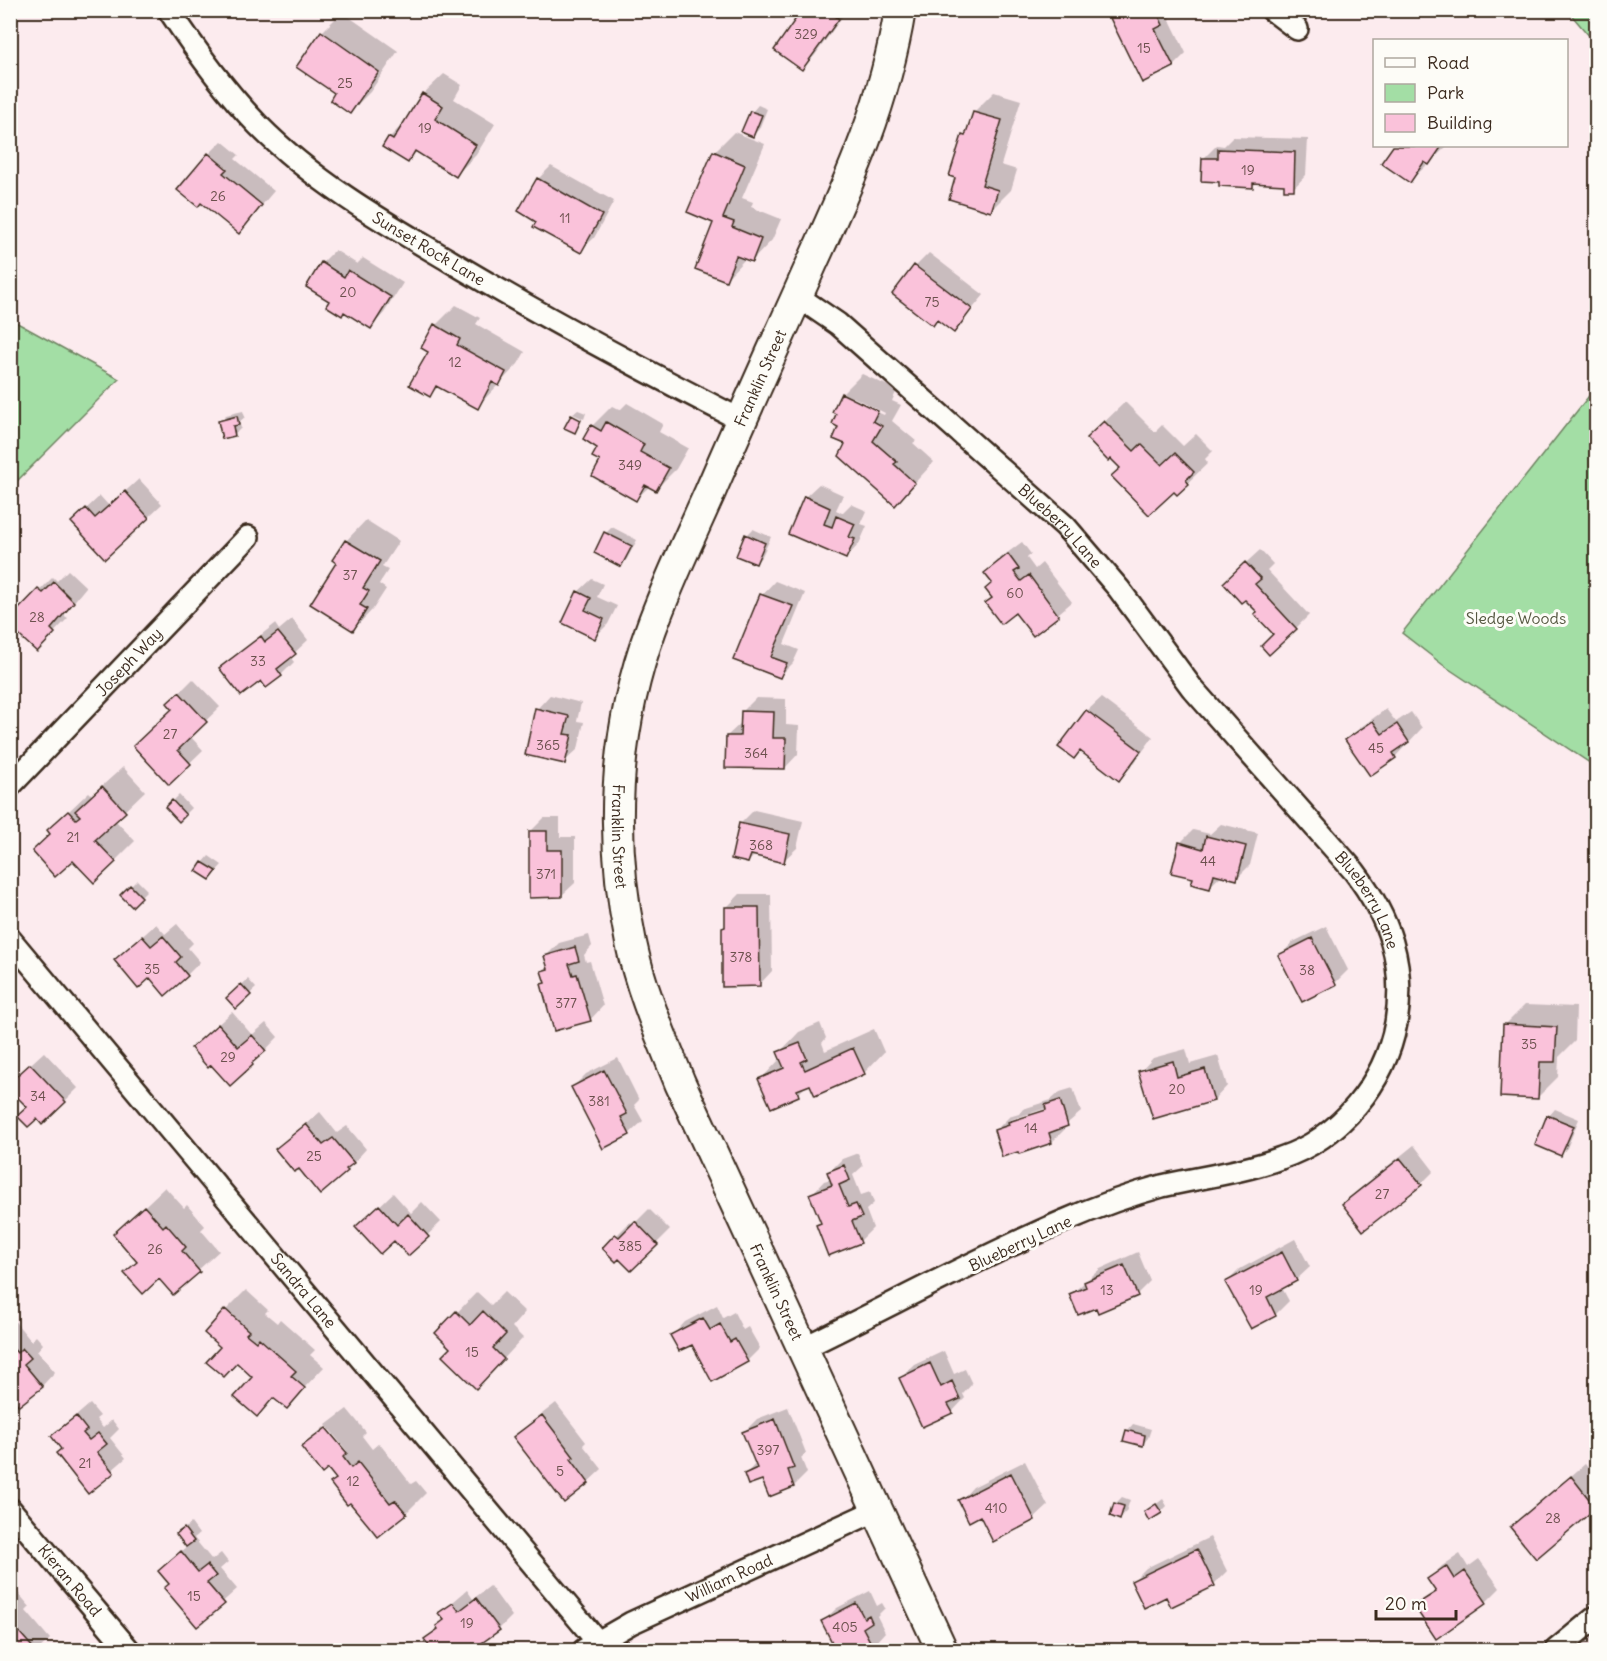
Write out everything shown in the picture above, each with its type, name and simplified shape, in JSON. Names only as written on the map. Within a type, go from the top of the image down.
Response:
[{"type":"main road","name":"Franklin Street","points":[[900,10],[890,63],[868,135],[651,628],[629,707],[617,793],[620,872],[631,946],[660,1035],[680,1083],[942,1650]]},
{"type":"street","name":"Sunset Rock Lane","points":[[169,10],[212,72],[243,109],[278,144],[334,191],[468,272],[590,341],[741,420]]},
{"type":"street","points":[[1272,10],[1297,29]]},
{"type":"street","name":"Blueberry Lane","points":[[797,297],[838,324],[1065,526],[1092,555],[1192,688],[1369,890],[1382,912],[1391,935],[1397,959],[1399,984],[1394,1033],[1376,1079],[1362,1100],[1345,1118],[1305,1148],[1259,1165],[1126,1197],[1064,1221],[803,1348]]},
{"type":"street","name":"Joseph Way","points":[[10,786],[248,537]]},
{"type":"street","name":"Sandra Lane","points":[[10,939],[590,1646]]},
{"type":"street","name":"Kieran Road","points":[[10,1509],[129,1650]]},
{"type":"street","name":"William Road","points":[[590,1646],[658,1610],[877,1510]]},
{"type":"street","points":[[1556,1650],[1596,1617]]},
{"type":"green space","points":[[1568,11],[1596,11],[1596,44]]},
{"type":"green space","points":[[10,319],[119,379],[11,487],[10,487]]},
{"type":"green space","name":"Sledge Woods","points":[[1596,387],[1596,767],[1443,665],[1402,633]]},
{"type":"building","points":[[787,10],[827,10],[839,19],[802,70],[774,50],[797,17]]},
{"type":"building","points":[[1126,10],[1156,10],[1163,25],[1155,29],[1174,67],[1142,83],[1110,18]]},
{"type":"building","points":[[321,31],[379,72],[350,114],[330,100],[334,93],[296,67]]},
{"type":"building","points":[[422,93],[443,106],[435,119],[476,145],[456,177],[415,151],[408,163],[382,147],[388,137],[393,140]]},
{"type":"building","points":[[750,111],[762,115],[753,137],[741,132]]},
{"type":"building","points":[[973,112],[1002,120],[982,185],[998,190],[991,212],[949,199],[955,178],[949,176],[962,135],[965,136]]},
{"type":"building","points":[[1392,147],[1441,147],[1429,165],[1424,162],[1410,183],[1381,163]]},
{"type":"building","points":[[1218,149],[1295,152],[1294,190],[1284,190],[1284,185],[1253,183],[1253,188],[1219,186],[1219,182],[1201,181],[1202,158],[1218,158]]},
{"type":"building","points":[[713,151],[745,165],[723,218],[734,222],[732,227],[761,239],[752,262],[736,256],[726,281],[695,269],[713,223],[687,212]]},
{"type":"building","points":[[208,153],[227,169],[223,173],[262,205],[239,234],[201,203],[198,207],[177,190]]},
{"type":"building","points":[[537,178],[602,215],[581,253],[533,227],[536,222],[518,211]]},
{"type":"building","points":[[321,262],[344,277],[348,270],[391,297],[371,329],[344,312],[342,316],[326,306],[329,301],[306,287]]},
{"type":"building","points":[[914,265],[972,309],[954,333],[937,320],[933,326],[892,294]]},
{"type":"building","points":[[434,324],[460,339],[457,345],[506,372],[499,386],[492,382],[478,409],[436,386],[430,397],[409,385],[428,352],[421,348]]},
{"type":"building","points":[[841,393],[878,411],[873,421],[882,426],[873,441],[897,462],[894,464],[915,483],[895,506],[839,456],[845,444],[833,439],[838,427],[832,424],[836,414],[832,412]]},
{"type":"building","points":[[571,415],[581,420],[575,433],[564,428]]},
{"type":"building","points":[[237,416],[239,425],[233,426],[235,436],[222,439],[218,421]]},
{"type":"building","points":[[1104,421],[1134,451],[1141,444],[1162,465],[1175,453],[1194,472],[1186,480],[1189,484],[1177,495],[1174,492],[1149,515],[1111,476],[1120,468],[1111,459],[1108,461],[1086,438]]},
{"type":"building","points":[[606,422],[644,444],[640,452],[669,468],[656,491],[645,485],[636,501],[592,476],[600,461],[592,457],[597,448],[583,439],[591,425],[601,431]]},
{"type":"building","points":[[125,491],[149,518],[105,559],[71,522],[86,508],[95,518]]},
{"type":"building","points":[[804,496],[830,508],[824,524],[832,527],[836,516],[855,524],[849,537],[855,539],[846,559],[788,534]]},
{"type":"building","points":[[604,532],[632,546],[621,567],[594,553]]},
{"type":"building","points":[[745,534],[765,543],[756,564],[736,556]]},
{"type":"building","points":[[345,540],[380,561],[363,588],[369,591],[360,605],[367,609],[353,631],[310,604],[336,563],[332,560]]},
{"type":"building","points":[[1008,554],[1019,569],[1014,572],[1021,581],[1029,575],[1059,616],[1033,636],[1015,613],[1001,624],[985,603],[992,598],[985,589],[992,583],[984,573]]},
{"type":"building","points":[[1245,562],[1261,579],[1255,584],[1297,629],[1269,655],[1261,646],[1273,634],[1254,614],[1257,612],[1245,600],[1241,603],[1223,583]]},
{"type":"building","points":[[54,582],[74,602],[51,629],[55,633],[37,652],[10,627],[10,618],[38,589],[43,593]]},
{"type":"building","points":[[577,591],[591,598],[585,610],[604,619],[595,639],[562,623]]},
{"type":"building","points":[[760,594],[793,606],[771,657],[787,663],[780,678],[733,660]]},
{"type":"building","points":[[278,632],[296,654],[277,669],[282,676],[266,688],[261,681],[241,696],[219,668],[261,636],[265,642]]},
{"type":"building","points":[[179,692],[207,722],[178,750],[191,764],[169,785],[133,746],[172,709],[167,703]]},
{"type":"building","points":[[535,708],[569,716],[564,734],[572,735],[565,764],[525,755]]},
{"type":"building","points":[[1086,710],[1141,751],[1119,781],[1080,751],[1074,759],[1058,747]]},
{"type":"building","points":[[741,711],[774,712],[773,738],[786,738],[785,769],[725,768],[726,736],[740,736]]},
{"type":"building","points":[[1373,721],[1382,734],[1397,724],[1409,742],[1393,753],[1396,758],[1370,776],[1345,740]]},
{"type":"building","points":[[102,786],[126,812],[95,840],[116,862],[94,883],[73,861],[55,877],[32,851],[50,834],[47,830],[68,811],[76,819],[80,816],[75,811]]},
{"type":"building","points":[[172,800],[186,815],[179,822],[165,807]]},
{"type":"building","points":[[739,823],[790,834],[784,863],[751,855],[748,863],[731,859]]},
{"type":"building","points":[[529,831],[547,831],[547,850],[562,850],[562,897],[529,898]]},
{"type":"building","points":[[1206,836],[1246,846],[1237,880],[1214,874],[1210,889],[1191,884],[1193,878],[1171,873],[1179,842],[1203,849]]},
{"type":"building","points":[[202,862],[217,871],[210,880],[196,871]]},
{"type":"building","points":[[130,885],[142,897],[132,907],[120,895]]},
{"type":"building","points":[[725,907],[759,907],[760,986],[722,987],[722,928],[725,927]]},
{"type":"building","points":[[142,936],[151,946],[163,936],[181,957],[176,962],[188,976],[165,996],[150,978],[138,989],[114,960]]},
{"type":"building","points":[[1312,938],[1336,985],[1302,1002],[1278,955]]},
{"type":"building","points":[[575,947],[579,961],[569,964],[573,975],[577,974],[591,1021],[554,1031],[541,984],[545,983],[541,971],[548,969],[544,956]]},
{"type":"building","points":[[241,984],[251,995],[236,1009],[226,998]]},
{"type":"building","points":[[218,1024],[238,1047],[252,1035],[266,1051],[230,1086],[211,1065],[208,1068],[191,1048]]},
{"type":"building","points":[[1503,1024],[1557,1027],[1555,1062],[1540,1062],[1538,1099],[1500,1097]]},
{"type":"building","points":[[800,1043],[807,1059],[801,1062],[805,1070],[853,1048],[865,1074],[815,1096],[810,1085],[797,1090],[799,1096],[771,1108],[758,1079],[784,1068],[777,1052]]},
{"type":"building","points":[[1173,1061],[1177,1077],[1205,1069],[1214,1101],[1153,1119],[1138,1071]]},
{"type":"building","points":[[30,1064],[66,1102],[42,1125],[37,1119],[28,1127],[17,1116],[27,1107],[10,1090],[10,1082]]},
{"type":"building","points":[[604,1070],[627,1114],[621,1117],[630,1135],[603,1149],[571,1087]]},
{"type":"building","points":[[1060,1100],[1068,1126],[1049,1133],[1052,1143],[1002,1157],[994,1130],[1009,1125],[1008,1122],[1046,1110],[1045,1105]]},
{"type":"building","points":[[1547,1115],[1574,1126],[1561,1156],[1535,1145]]},
{"type":"building","points":[[306,1124],[323,1145],[333,1138],[354,1163],[320,1195],[299,1169],[294,1172],[275,1149]]},
{"type":"building","points":[[1400,1158],[1422,1185],[1363,1231],[1342,1204]]},
{"type":"building","points":[[844,1165],[850,1180],[839,1185],[848,1207],[856,1204],[862,1217],[852,1221],[861,1243],[828,1256],[816,1225],[821,1223],[809,1194],[832,1185],[827,1172]]},
{"type":"building","points":[[379,1205],[397,1225],[408,1214],[429,1237],[408,1256],[394,1241],[380,1254],[355,1227]]},
{"type":"building","points":[[144,1206],[163,1227],[166,1224],[186,1247],[182,1251],[200,1272],[173,1295],[159,1279],[143,1294],[124,1273],[137,1262],[113,1234]]},
{"type":"building","points":[[635,1221],[658,1245],[631,1271],[619,1259],[616,1262],[602,1248],[615,1234],[619,1237]]},
{"type":"building","points":[[1282,1252],[1297,1281],[1267,1297],[1276,1316],[1251,1329],[1225,1282]]},
{"type":"building","points":[[1124,1265],[1138,1296],[1098,1313],[1096,1308],[1078,1315],[1069,1294],[1086,1287],[1084,1282]]},
{"type":"building","points":[[225,1309],[249,1331],[246,1334],[256,1342],[259,1338],[296,1371],[291,1376],[305,1388],[287,1409],[273,1398],[257,1417],[234,1397],[252,1377],[237,1363],[224,1377],[206,1362],[220,1347],[204,1333]]},
{"type":"building","points":[[456,1311],[470,1325],[483,1311],[506,1334],[493,1348],[504,1359],[476,1389],[442,1356],[450,1348],[435,1333]]},
{"type":"building","points":[[703,1318],[710,1330],[720,1324],[730,1342],[735,1339],[748,1362],[712,1382],[692,1345],[679,1351],[670,1335]]},
{"type":"building","points":[[10,1345],[17,1353],[22,1348],[31,1358],[24,1364],[43,1387],[19,1406],[10,1395]]},
{"type":"building","points":[[930,1363],[941,1387],[952,1381],[960,1399],[948,1404],[953,1413],[922,1427],[899,1378]]},
{"type":"building","points":[[542,1415],[574,1457],[571,1459],[589,1483],[564,1503],[513,1437]]},
{"type":"building","points":[[76,1416],[87,1430],[83,1433],[89,1440],[98,1433],[107,1444],[97,1452],[114,1473],[88,1494],[56,1453],[61,1449],[51,1436]]},
{"type":"building","points":[[775,1419],[794,1468],[788,1470],[794,1487],[769,1497],[762,1480],[748,1485],[744,1474],[757,1468],[742,1432]]},
{"type":"building","points":[[326,1428],[347,1453],[343,1457],[351,1468],[358,1462],[390,1503],[395,1500],[407,1514],[378,1537],[350,1503],[347,1505],[330,1483],[336,1479],[328,1469],[322,1474],[301,1447]]},
{"type":"building","points":[[1126,1430],[1145,1435],[1143,1446],[1123,1441]]},
{"type":"building","points":[[1011,1473],[1035,1520],[993,1542],[980,1516],[969,1522],[958,1500]]},
{"type":"building","points":[[1571,1476],[1596,1508],[1536,1559],[1510,1527]]},
{"type":"building","points":[[1114,1503],[1124,1506],[1120,1520],[1110,1516]]},
{"type":"building","points":[[1156,1504],[1162,1513],[1149,1521],[1144,1512]]},
{"type":"building","points":[[184,1528],[194,1541],[186,1547],[176,1534]]},
{"type":"building","points":[[1197,1549],[1215,1586],[1171,1607],[1166,1597],[1144,1608],[1131,1581]]},
{"type":"building","points":[[181,1551],[198,1572],[207,1565],[216,1576],[207,1583],[225,1604],[197,1627],[164,1588],[169,1584],[158,1571]]},
{"type":"building","points":[[1446,1566],[1454,1579],[1465,1571],[1487,1603],[1436,1639],[1414,1606],[1436,1592],[1427,1579]]},
{"type":"building","points":[[476,1598],[500,1630],[476,1647],[473,1644],[464,1650],[432,1650],[424,1639],[438,1629],[436,1626],[444,1620],[438,1613],[453,1603],[459,1611]]},
{"type":"building","points":[[856,1603],[864,1618],[869,1615],[872,1622],[863,1628],[873,1647],[866,1650],[836,1650],[821,1621]]},
{"type":"building","points":[[10,1612],[18,1621],[13,1625],[35,1650],[10,1650]]}]
